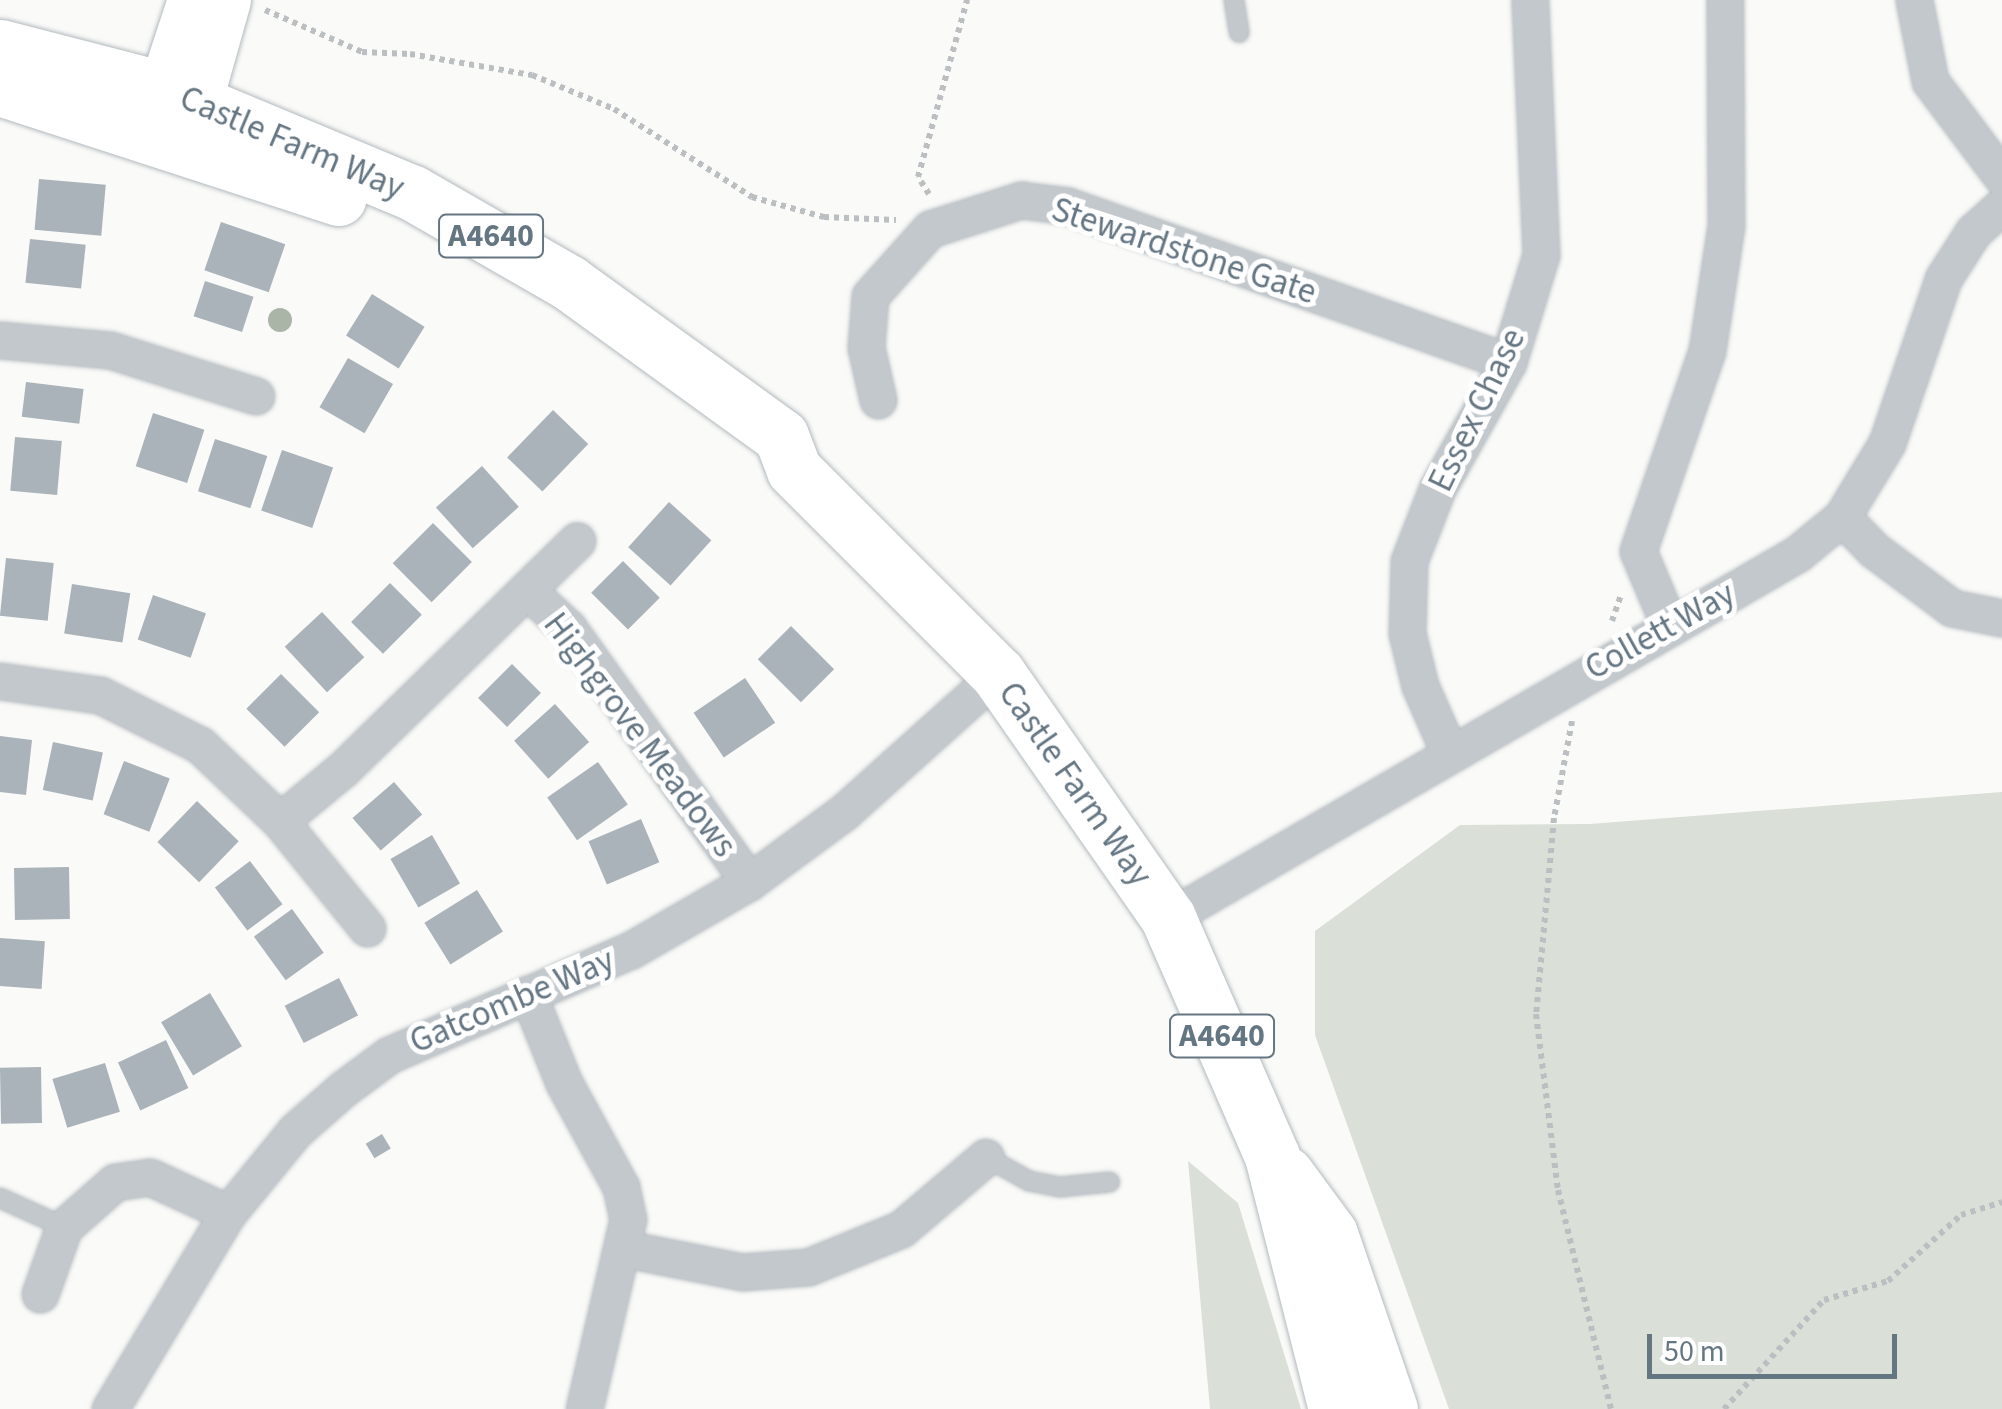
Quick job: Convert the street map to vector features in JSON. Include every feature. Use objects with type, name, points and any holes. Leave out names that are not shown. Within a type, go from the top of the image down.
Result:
[{"type":"main road","name":"Castle Farm Way","points":[[0,47],[174,117],[438,246],[643,372],[757,461],[794,470],[998,674],[1168,918],[1272,1156]]},
{"type":"main road","name":"Castle Farm Way","points":[[0,88],[174,117]]},
{"type":"main road","name":"A4640","points":[[1272,1156],[1336,1409]]},
{"type":"main road","name":"A4640","points":[[1272,1156],[1330,1234],[1390,1409]]},
{"type":"street","points":[[174,117],[192,0]]},
{"type":"street","name":"Essex Chase","points":[[1449,752],[1420,686],[1407,633],[1409,561],[1437,488],[1508,362],[1542,255],[1530,0]]},
{"type":"street","points":[[1670,627],[1638,551],[1707,351],[1726,225],[1725,0]]},
{"type":"street","points":[[1914,0],[1930,80],[2002,177]]},
{"type":"street","points":[[174,117],[241,2]]},
{"type":"street","name":"Stewardstone Gate","points":[[938,224],[1021,200],[1068,206],[1508,362]]},
{"type":"street","name":"Collett Way","points":[[1168,918],[1575,678],[1798,554],[1842,517],[1887,443],[1943,279],[1973,232],[2002,206]]},
{"type":"street","points":[[878,400],[866,347],[870,296],[938,224]]},
{"type":"street","points":[[0,340],[128,354],[256,396]]},
{"type":"street","points":[[1842,517],[1874,550],[1952,608],[2002,618]]},
{"type":"street","name":"Highgrove Meadows","points":[[280,821],[343,769],[578,541]]},
{"type":"street","name":"Highgrove Meadows","points":[[527,590],[568,628],[749,882]]},
{"type":"street","name":"Gatcombe Way","points":[[110,1409],[228,1213],[295,1131],[389,1055],[631,950],[749,882],[844,812],[998,674]]},
{"type":"street","points":[[0,681],[60,687],[138,710],[200,744],[280,821],[367,928]]},
{"type":"street","points":[[528,994],[564,1083],[621,1187],[626,1249],[584,1409]]},
{"type":"street","points":[[626,1249],[742,1272],[808,1267],[901,1230],[986,1157]]},
{"type":"street","points":[[40,1294],[64,1226],[104,1188],[138,1176],[168,1182],[228,1213]]},
{"type":"lane","points":[[1234,0],[1239,34]]},
{"type":"lane","points":[[986,1157],[1029,1182],[1060,1187],[1110,1182]]},
{"type":"lane","points":[[0,1198],[64,1226]]},
{"type":"path","points":[[938,224],[918,178],[967,0]]},
{"type":"path","points":[[241,2],[362,52],[410,54],[532,75],[614,109],[752,196],[824,216],[874,214],[938,224]]},
{"type":"path","points":[[1612,1409],[1558,1190],[1536,1014],[1554,818],[1572,717],[1587,698],[1567,661],[1604,642],[1638,551]]},
{"type":"path","points":[[1724,1409],[1824,1300],[1888,1281],[1961,1215],[2002,1202]]},
{"type":"shaded area","points":[[2002,792],[2002,1409],[1449,1409],[1315,1035],[1315,931],[1460,825],[1590,824]]},
{"type":"shaded area","points":[[1188,1161],[1238,1203],[1301,1409],[1210,1409]]},
{"type":"building","points":[[39,179],[106,185],[101,236],[35,230]]},
{"type":"building","points":[[221,222],[285,244],[269,292],[204,270]]},
{"type":"building","points":[[30,239],[86,245],[81,289],[25,283]]},
{"type":"building","points":[[205,281],[254,297],[242,332],[194,316]]},
{"type":"building","points":[[372,294],[425,327],[399,368],[346,336]]},
{"type":"building","points":[[348,358],[393,384],[365,433],[320,407]]},
{"type":"building","points":[[26,382],[84,389],[79,424],[22,417]]},
{"type":"building","points":[[553,410],[588,444],[542,492],[507,457]]},
{"type":"building","points":[[153,413],[204,430],[187,483],[136,466]]},
{"type":"building","points":[[15,437],[62,441],[57,495],[10,491]]},
{"type":"building","points":[[215,439],[267,456],[250,508],[198,491]]},
{"type":"building","points":[[282,450],[333,468],[312,528],[261,511]]},
{"type":"building","points":[[482,466],[519,507],[473,548],[436,507]]},
{"type":"building","points":[[669,502],[711,540],[671,585],[628,547]]},
{"type":"building","points":[[433,523],[472,562],[432,602],[393,563]]},
{"type":"building","points":[[6,558],[54,563],[48,621],[0,616]]},
{"type":"building","points":[[623,561],[660,598],[628,630],[591,593]]},
{"type":"building","points":[[390,583],[422,615],[383,654],[351,622]]},
{"type":"building","points":[[72,584],[130,593],[122,643],[64,633]]},
{"type":"building","points":[[153,595],[206,613],[191,658],[138,639]]},
{"type":"building","points":[[322,612],[364,657],[327,692],[285,647]]},
{"type":"building","points":[[791,626],[834,669],[801,702],[758,659]]},
{"type":"building","points":[[512,664],[541,693],[507,727],[478,698]]},
{"type":"building","points":[[281,674],[319,712],[285,747],[246,709]]},
{"type":"building","points":[[745,678],[775,723],[724,757],[694,713]]},
{"type":"building","points":[[555,704],[589,742],[548,779],[514,741]]},
{"type":"building","points":[[0,736],[32,740],[26,795],[0,792]]},
{"type":"building","points":[[53,742],[103,753],[93,801],[43,790]]},
{"type":"building","points":[[124,761],[170,779],[149,832],[104,814]]},
{"type":"building","points":[[598,762],[628,805],[577,840],[547,798]]},
{"type":"building","points":[[394,782],[422,814],[381,851],[352,818]]},
{"type":"building","points":[[197,801],[239,841],[199,882],[157,842]]},
{"type":"building","points":[[641,819],[659,862],[607,885],[589,841]]},
{"type":"building","points":[[432,835],[460,883],[418,907],[390,859]]},
{"type":"building","points":[[250,861],[282,904],[247,931],[215,887]]},
{"type":"building","points":[[69,867],[70,919],[15,920],[14,868]]},
{"type":"building","points":[[477,890],[503,932],[450,964],[424,923]]},
{"type":"building","points":[[292,909],[324,953],[286,980],[254,937]]},
{"type":"building","points":[[0,938],[45,941],[42,989],[0,986]]},
{"type":"building","points":[[339,978],[358,1015],[304,1043],[285,1006]]},
{"type":"building","points":[[210,993],[242,1046],[193,1076],[161,1022]]},
{"type":"building","points":[[166,1040],[188,1088],[140,1110],[118,1062]]},
{"type":"building","points":[[105,1063],[120,1112],[67,1128],[52,1079]]},
{"type":"building","points":[[41,1067],[42,1123],[1,1124],[0,1068]]},
{"type":"building","points":[[382,1134],[391,1149],[374,1158],[366,1144]]}]
